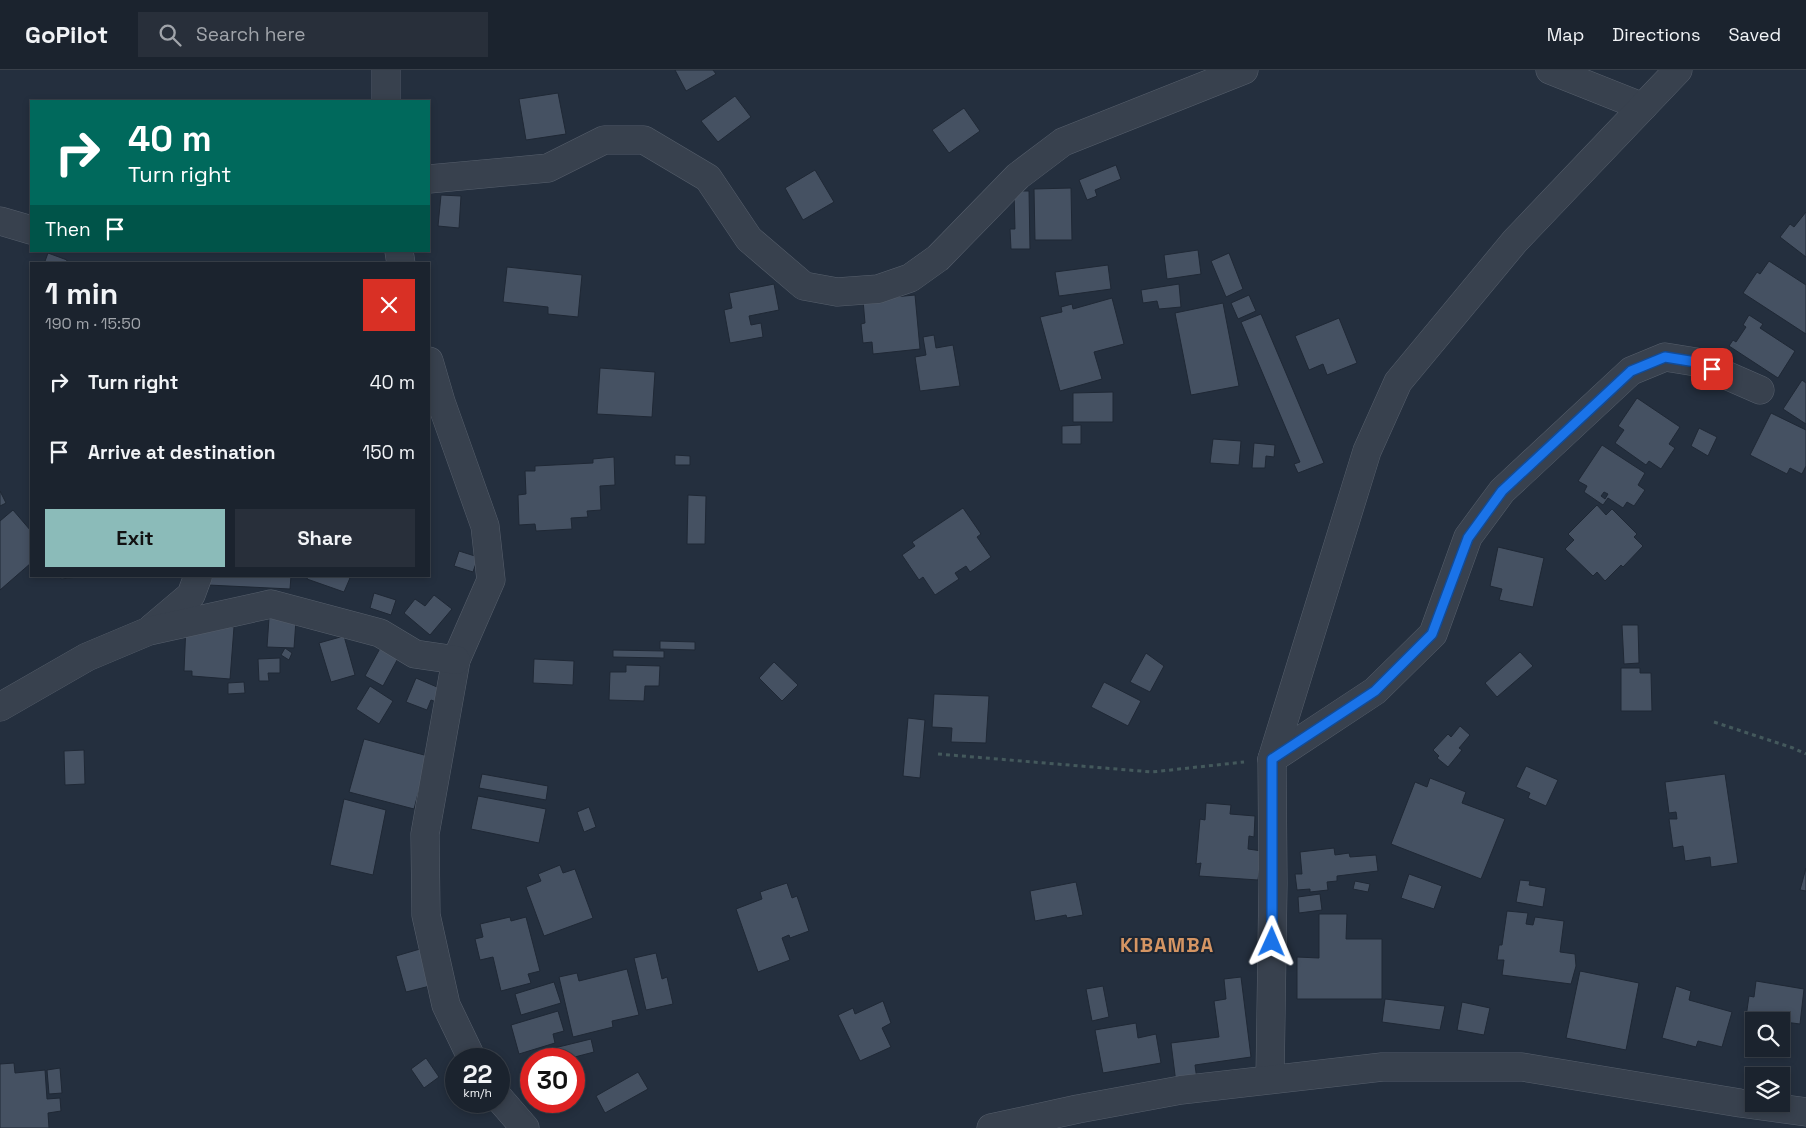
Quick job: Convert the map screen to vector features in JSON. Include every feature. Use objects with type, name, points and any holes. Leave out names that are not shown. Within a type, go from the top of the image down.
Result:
[{"type":"street","points":[[386,70],[386,100]]},
{"type":"street","points":[[430,180],[548,168],[604,140],[644,140],[708,178],[749,239],[804,286],[837,292],[878,289],[910,278],[938,258],[1018,176],[1063,142],[1244,70]]},
{"type":"street","points":[[1550,70],[1643,107]]},
{"type":"street","points":[[1270,1080],[1273,883],[1272,759],[1367,450],[1398,382],[1515,241],[1678,70]]},
{"type":"street","points":[[0,221],[30,230]]},
{"type":"street","points":[[1272,759],[1375,691],[1432,634],[1468,538],[1502,491],[1631,371],[1665,357],[1696,362],[1760,390]]},
{"type":"street","points":[[430,368],[435,406],[485,526],[491,580],[456,660],[425,834],[426,915],[446,1005],[467,1048]]},
{"type":"street","points":[[149,631],[191,595],[198,577]]},
{"type":"street","points":[[0,707],[87,657],[149,631],[270,604],[380,633],[415,654],[456,660]]},
{"type":"street","points":[[991,1128],[1078,1109],[1181,1090],[1382,1067],[1522,1067],[1730,1102],[1806,1112]]},
{"type":"street","points":[[510,1111],[525,1128]]},
{"type":"path","points":[[1714,722],[1806,754]]},
{"type":"path","points":[[938,754],[1152,772],[1272,759]]},
{"type":"building","points":[[675,70],[713,70],[716,74],[686,91]]},
{"type":"building","points":[[558,93],[566,134],[526,140],[519,99]]},
{"type":"building","points":[[735,96],[751,117],[718,142],[701,121]]},
{"type":"building","points":[[964,108],[980,131],[949,153],[932,130]]},
{"type":"building","points":[[1116,165],[1121,179],[1095,190],[1097,196],[1087,200],[1079,180]]},
{"type":"building","points":[[815,170],[834,202],[803,220],[785,188]]},
{"type":"building","points":[[1071,188],[1072,240],[1035,240],[1034,189]]},
{"type":"building","points":[[1014,191],[1029,191],[1030,249],[1011,249],[1010,229],[1015,229]]},
{"type":"building","points":[[441,195],[461,196],[459,228],[438,226]]},
{"type":"building","points":[[1806,212],[1806,257],[1780,237],[1790,224],[1794,227]]},
{"type":"building","points":[[1198,250],[1201,274],[1167,279],[1164,255]]},
{"type":"building","points":[[48,253],[67,260],[66,262],[45,262]]},
{"type":"building","points":[[1229,253],[1243,289],[1226,297],[1211,261]]},
{"type":"building","points":[[1769,261],[1806,285],[1806,334],[1743,293],[1757,272],[1760,274]]},
{"type":"building","points":[[1108,265],[1111,289],[1059,296],[1055,272]]},
{"type":"building","points":[[507,267],[582,275],[578,317],[548,314],[548,307],[503,302]]},
{"type":"building","points":[[774,284],[779,310],[749,316],[751,325],[761,323],[763,337],[730,343],[724,310],[732,308],[729,293]]},
{"type":"building","points":[[1179,284],[1181,307],[1159,309],[1157,301],[1143,303],[1141,290]]},
{"type":"building","points":[[915,295],[920,349],[873,354],[872,342],[863,343],[861,324],[865,323],[863,300]]},
{"type":"building","points":[[1249,295],[1256,311],[1238,319],[1231,303]]},
{"type":"building","points":[[1112,298],[1124,344],[1094,352],[1102,379],[1060,391],[1040,317],[1062,312],[1061,307],[1072,304],[1073,309]]},
{"type":"building","points":[[1223,303],[1239,386],[1191,395],[1175,313]]},
{"type":"building","points":[[1261,314],[1324,463],[1298,473],[1294,464],[1300,462],[1241,322]]},
{"type":"building","points":[[1749,315],[1763,324],[1760,328],[1795,351],[1778,378],[1729,346],[1733,340],[1736,342],[1746,327],[1743,325]]},
{"type":"building","points":[[1339,318],[1357,363],[1327,375],[1323,364],[1309,370],[1295,336]]},
{"type":"building","points":[[934,335],[936,348],[953,345],[960,386],[920,391],[915,357],[926,355],[923,337]]},
{"type":"building","points":[[600,368],[655,372],[652,417],[597,414]]},
{"type":"building","points":[[1802,380],[1806,383],[1806,424],[1783,409]]},
{"type":"building","points":[[1113,392],[1113,422],[1073,422],[1073,393]]},
{"type":"building","points":[[1637,398],[1680,427],[1669,444],[1675,448],[1661,469],[1649,461],[1646,465],[1615,443],[1624,430],[1618,426]]},
{"type":"building","points":[[1771,413],[1806,430],[1806,466],[1802,474],[1790,468],[1787,474],[1750,455]]},
{"type":"building","points":[[1081,425],[1081,444],[1062,444],[1062,426]]},
{"type":"building","points":[[1699,428],[1717,437],[1708,456],[1691,446]]},
{"type":"building","points":[[1213,439],[1241,441],[1239,465],[1210,463]]},
{"type":"building","points":[[1254,443],[1275,445],[1274,457],[1266,456],[1265,468],[1252,468]]},
{"type":"building","points":[[1602,445],[1645,473],[1638,485],[1645,490],[1634,506],[1627,502],[1623,508],[1608,498],[1603,505],[1584,492],[1587,486],[1578,481]],"holes":[[[1604,492],[1608,494],[1605,499],[1601,496]]]},
{"type":"building","points":[[675,455],[690,456],[690,465],[675,465]]},
{"type":"building","points":[[614,457],[615,485],[600,486],[601,510],[587,511],[588,517],[571,518],[572,529],[536,531],[535,524],[519,525],[518,495],[526,494],[525,471],[535,471],[535,466],[593,463],[593,459]]},
{"type":"building","points":[[0,491],[6,503],[0,506]]},
{"type":"building","points":[[688,495],[706,496],[705,544],[687,544]]},
{"type":"building","points":[[1597,505],[1606,515],[1612,509],[1637,534],[1634,537],[1643,546],[1623,567],[1621,565],[1605,581],[1597,572],[1593,576],[1565,549],[1574,540],[1568,534]]},
{"type":"building","points":[[963,508],[981,534],[977,537],[991,557],[970,572],[966,566],[955,573],[959,579],[935,595],[923,577],[919,580],[902,555],[915,546],[912,542]]},
{"type":"building","points":[[13,510],[30,530],[30,564],[0,590],[0,521]]},
{"type":"building","points":[[1498,547],[1544,558],[1533,607],[1499,600],[1502,589],[1490,586]]},
{"type":"building","points":[[459,551],[478,557],[473,572],[454,566]]},
{"type":"building","points":[[61,577],[78,577],[61,579]]},
{"type":"building","points":[[209,577],[291,577],[290,589],[208,585]]},
{"type":"building","points":[[308,577],[350,578],[344,592],[307,579]]},
{"type":"building","points":[[374,593],[396,600],[391,615],[370,608]]},
{"type":"building","points":[[434,595],[452,609],[430,635],[404,613],[415,599],[425,606]]},
{"type":"building","points":[[269,618],[296,620],[294,648],[267,647]]},
{"type":"building","points":[[186,625],[234,627],[230,679],[192,676],[192,671],[184,671]]},
{"type":"building","points":[[1622,625],[1638,625],[1639,663],[1624,664]]},
{"type":"building","points":[[344,636],[355,675],[331,682],[319,643]]},
{"type":"building","points":[[384,641],[402,651],[383,686],[365,676]]},
{"type":"building","points":[[660,641],[695,642],[695,650],[660,649]]},
{"type":"building","points":[[285,648],[292,653],[289,660],[281,655]]},
{"type":"building","points":[[613,650],[664,651],[664,658],[613,657]]},
{"type":"building","points":[[1520,652],[1533,666],[1497,697],[1485,683]]},
{"type":"building","points":[[1146,653],[1164,666],[1150,692],[1130,682]]},
{"type":"building","points":[[280,658],[280,673],[268,673],[269,681],[259,681],[258,659]]},
{"type":"building","points":[[534,659],[574,661],[573,685],[533,683]]},
{"type":"building","points":[[774,662],[798,685],[782,701],[759,678]]},
{"type":"building","points":[[626,665],[660,666],[659,686],[645,686],[644,701],[609,700],[610,672],[626,672]]},
{"type":"building","points":[[1621,668],[1640,668],[1640,673],[1651,673],[1652,711],[1621,711]]},
{"type":"building","points":[[416,678],[444,690],[439,703],[431,700],[427,710],[406,702]]},
{"type":"building","points":[[244,682],[245,693],[228,694],[228,683]]},
{"type":"building","points":[[1104,682],[1141,701],[1128,726],[1091,707]]},
{"type":"building","points":[[370,686],[393,701],[379,724],[356,709]]},
{"type":"building","points":[[934,694],[989,696],[986,743],[951,742],[952,728],[932,727]]},
{"type":"building","points":[[908,718],[925,720],[920,778],[903,776]]},
{"type":"building","points":[[1460,726],[1470,735],[1459,748],[1462,750],[1448,767],[1437,758],[1439,756],[1433,750],[1448,734],[1451,737]]},
{"type":"building","points":[[364,739],[428,756],[414,809],[349,792]]},
{"type":"building","points":[[84,750],[85,784],[65,785],[64,751]]},
{"type":"building","points":[[1526,766],[1558,780],[1546,806],[1528,798],[1530,793],[1516,787]]},
{"type":"building","points":[[482,774],[548,786],[546,800],[479,788]]},
{"type":"building","points":[[1725,774],[1738,863],[1711,867],[1710,857],[1685,861],[1683,846],[1673,848],[1669,819],[1677,819],[1676,812],[1669,813],[1665,782]]},
{"type":"building","points":[[1430,778],[1466,792],[1462,803],[1505,819],[1481,879],[1391,844],[1415,782],[1427,787]]},
{"type":"building","points":[[478,796],[546,809],[539,843],[471,829]]},
{"type":"building","points":[[344,799],[386,810],[373,875],[330,865]]},
{"type":"building","points":[[1206,803],[1231,805],[1230,814],[1255,816],[1254,837],[1249,836],[1248,849],[1262,851],[1258,880],[1199,876],[1201,863],[1196,864],[1200,819],[1205,820]]},
{"type":"building","points":[[589,807],[596,827],[584,832],[577,812]]},
{"type":"building","points":[[1334,848],[1335,855],[1349,853],[1350,857],[1376,855],[1378,871],[1337,876],[1337,881],[1327,882],[1328,890],[1310,892],[1310,889],[1297,890],[1295,874],[1302,874],[1300,852]]},
{"type":"building","points":[[560,865],[563,873],[575,869],[593,918],[544,936],[526,887],[541,881],[538,874]]},
{"type":"building","points":[[1806,868],[1806,891],[1800,890]]},
{"type":"building","points":[[1409,874],[1442,886],[1434,909],[1401,898]]},
{"type":"building","points":[[1520,880],[1530,881],[1529,885],[1546,888],[1543,907],[1516,902]]},
{"type":"building","points":[[1355,881],[1370,884],[1368,892],[1353,889]]},
{"type":"building","points":[[1076,882],[1083,915],[1067,918],[1066,915],[1035,921],[1030,891]]},
{"type":"building","points":[[787,883],[792,898],[797,896],[809,931],[790,938],[789,935],[782,938],[790,960],[758,972],[736,909],[762,899],[760,892]]},
{"type":"building","points":[[1320,894],[1322,910],[1299,913],[1298,897]]},
{"type":"building","points":[[1507,911],[1528,913],[1526,924],[1533,925],[1535,917],[1564,921],[1560,952],[1575,954],[1576,966],[1571,984],[1502,975],[1504,960],[1497,960],[1499,945],[1502,945]]},
{"type":"building","points":[[1319,914],[1347,914],[1346,939],[1382,939],[1382,999],[1297,999],[1297,957],[1319,958]]},
{"type":"building","points":[[510,917],[511,921],[526,917],[540,971],[528,974],[531,983],[501,991],[493,957],[480,960],[475,939],[483,937],[480,924]]},
{"type":"building","points":[[420,949],[430,986],[406,992],[396,956]]},
{"type":"building","points":[[656,953],[662,979],[667,977],[673,1004],[646,1010],[634,958]]},
{"type":"building","points":[[627,969],[639,1015],[612,1021],[613,1027],[573,1037],[559,977],[577,973],[579,981]]},
{"type":"building","points":[[1580,971],[1639,983],[1626,1050],[1566,1038]]},
{"type":"building","points":[[1241,977],[1251,1057],[1195,1065],[1197,1080],[1176,1083],[1171,1043],[1219,1037],[1214,1001],[1226,999],[1224,979]]},
{"type":"building","points":[[1756,981],[1804,989],[1800,1024],[1790,1023],[1790,1012],[1747,1012],[1749,996],[1754,997]]},
{"type":"building","points":[[554,982],[561,1003],[521,1015],[515,994]]},
{"type":"building","points":[[1103,986],[1109,1017],[1092,1021],[1086,989]]},
{"type":"building","points":[[1676,986],[1691,991],[1689,1000],[1732,1012],[1722,1047],[1698,1041],[1696,1047],[1662,1038]]},
{"type":"building","points":[[1385,999],[1445,1006],[1440,1030],[1382,1022]]},
{"type":"building","points":[[883,1001],[891,1023],[882,1028],[891,1047],[860,1061],[838,1015],[853,1008],[855,1014]]},
{"type":"building","points":[[1462,1002],[1490,1008],[1484,1035],[1457,1030]]},
{"type":"building","points":[[558,1011],[564,1031],[553,1034],[555,1043],[539,1048],[520,1048],[519,1054],[511,1025]]},
{"type":"building","points":[[1136,1023],[1138,1038],[1156,1034],[1161,1063],[1103,1073],[1095,1030]]},
{"type":"building","points":[[591,1039],[594,1052],[585,1054],[585,1048],[554,1048]]},
{"type":"building","points":[[426,1058],[439,1077],[424,1088],[411,1069]]},
{"type":"building","points":[[14,1063],[15,1073],[45,1070],[47,1099],[60,1098],[61,1111],[48,1113],[49,1128],[0,1128],[0,1064]]},
{"type":"building","points":[[60,1068],[62,1093],[49,1094],[47,1070]]},
{"type":"building","points":[[638,1072],[648,1089],[605,1113],[596,1096]]},
{"type":"district","name":"KIBAMBA","points":[[1167,945]]},
{"type":"route","points":[[1272,942],[1272,759],[1375,691],[1432,634],[1468,538],[1502,491],[1631,371],[1665,357],[1696,362],[1712,369]]}]
